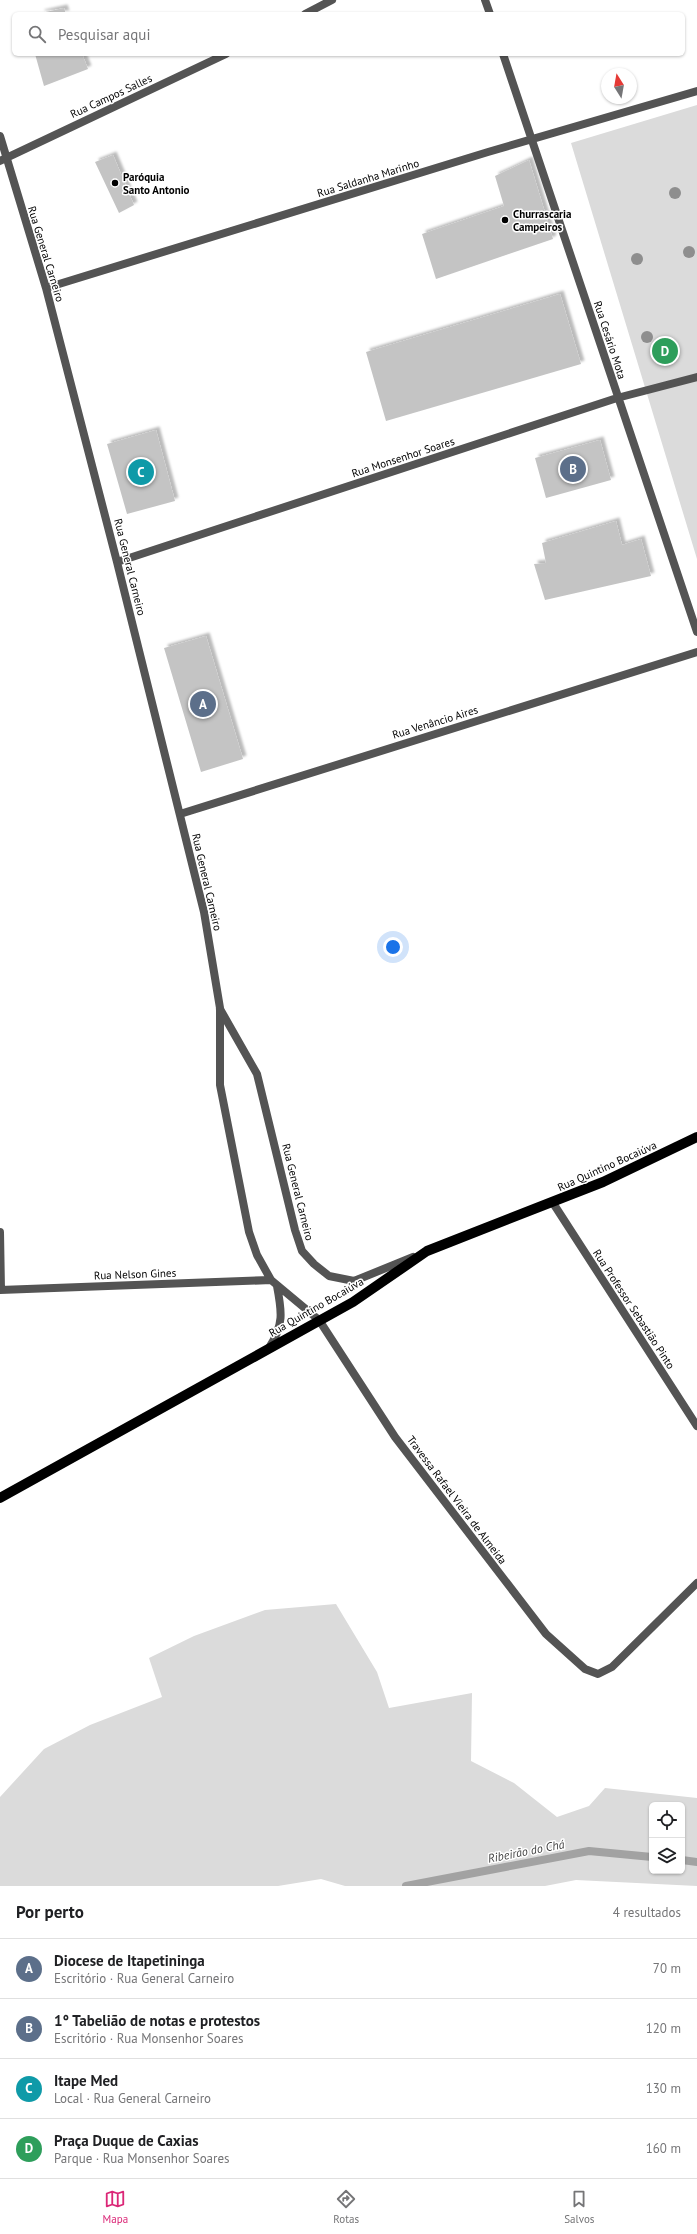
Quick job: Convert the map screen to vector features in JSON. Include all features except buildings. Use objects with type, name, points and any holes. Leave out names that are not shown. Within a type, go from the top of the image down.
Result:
[{"type":"main road","name":"Rua Quintino Bocaiúva","points":[[0,1498],[353,1302],[427,1251],[553,1203],[603,1182],[697,1137]]},
{"type":"street","points":[[309,12],[332,0]]},
{"type":"street","points":[[485,0],[489,12]]},
{"type":"street","name":"Rua Campos Salles","points":[[3,160],[222,56]]},
{"type":"street","name":"Rua Cesário Mota","points":[[504,56],[617,398],[697,632]]},
{"type":"street","name":"Rua Saldanha Marinho","points":[[46,288],[532,139],[697,91]]},
{"type":"street","name":"Rua General Carneiro","points":[[0,136],[3,160],[46,288],[117,562],[204,912],[220,1008],[220,1085],[249,1232],[257,1255],[274,1283],[319,1320]]},
{"type":"street","name":"Rua Monsenhor Soares","points":[[117,562],[617,398],[697,377]]},
{"type":"street","name":"Rua Venâncio Aires","points":[[180,814],[697,652]]},
{"type":"street","name":"Rua General Carneiro","points":[[220,1008],[257,1074],[295,1230],[302,1251],[314,1264],[329,1276],[354,1281],[427,1251]]},
{"type":"street","name":"Rua Professor Sebastião Pinto","points":[[553,1203],[697,1426]]},
{"type":"street","points":[[0,1232],[0,1290]]},
{"type":"street","points":[[269,1348],[279,1332],[281,1307],[274,1283]]},
{"type":"street","name":"Rua Nelson Gines","points":[[0,1290],[274,1283]]},
{"type":"street","name":"Travessa Rafael Vieira de Almeida","points":[[319,1320],[395,1437],[546,1634],[585,1669],[598,1674],[612,1667],[697,1583]]},
{"type":"shaded area","points":[[697,105],[697,559],[571,143]]},
{"type":"shaded area","points":[[336,1604],[377,1672],[389,1708],[472,1693],[471,1761],[514,1783],[557,1817],[589,1806],[605,1788],[697,1798],[697,1886],[576,1880],[545,1886],[345,1886],[321,1879],[278,1886],[0,1886],[0,1797],[44,1749],[90,1725],[162,1697],[149,1658],[194,1636],[265,1610]]},
{"type":"waterway","name":"Ribeirão do Chá","points":[[406,1886],[589,1851],[649,1857]]},
{"type":"waterway","name":"Ribeirão do Chá","points":[[685,1860],[697,1862]]},
{"type":"place","name":"Paróquia Santo Antonio","points":[[115,183]]},
{"type":"place","name":"Churrascaria Campeiros","points":[[505,220]]},
{"type":"place","name":"Praça Duque de Caxias","points":[[665,351]]},
{"type":"place","name":"1° Tabelião de notas e protestos","points":[[573,469]]},
{"type":"place","name":"Itape Med","points":[[141,472]]},
{"type":"place","name":"Diocese de Itapetininga","points":[[203,704]]}]
